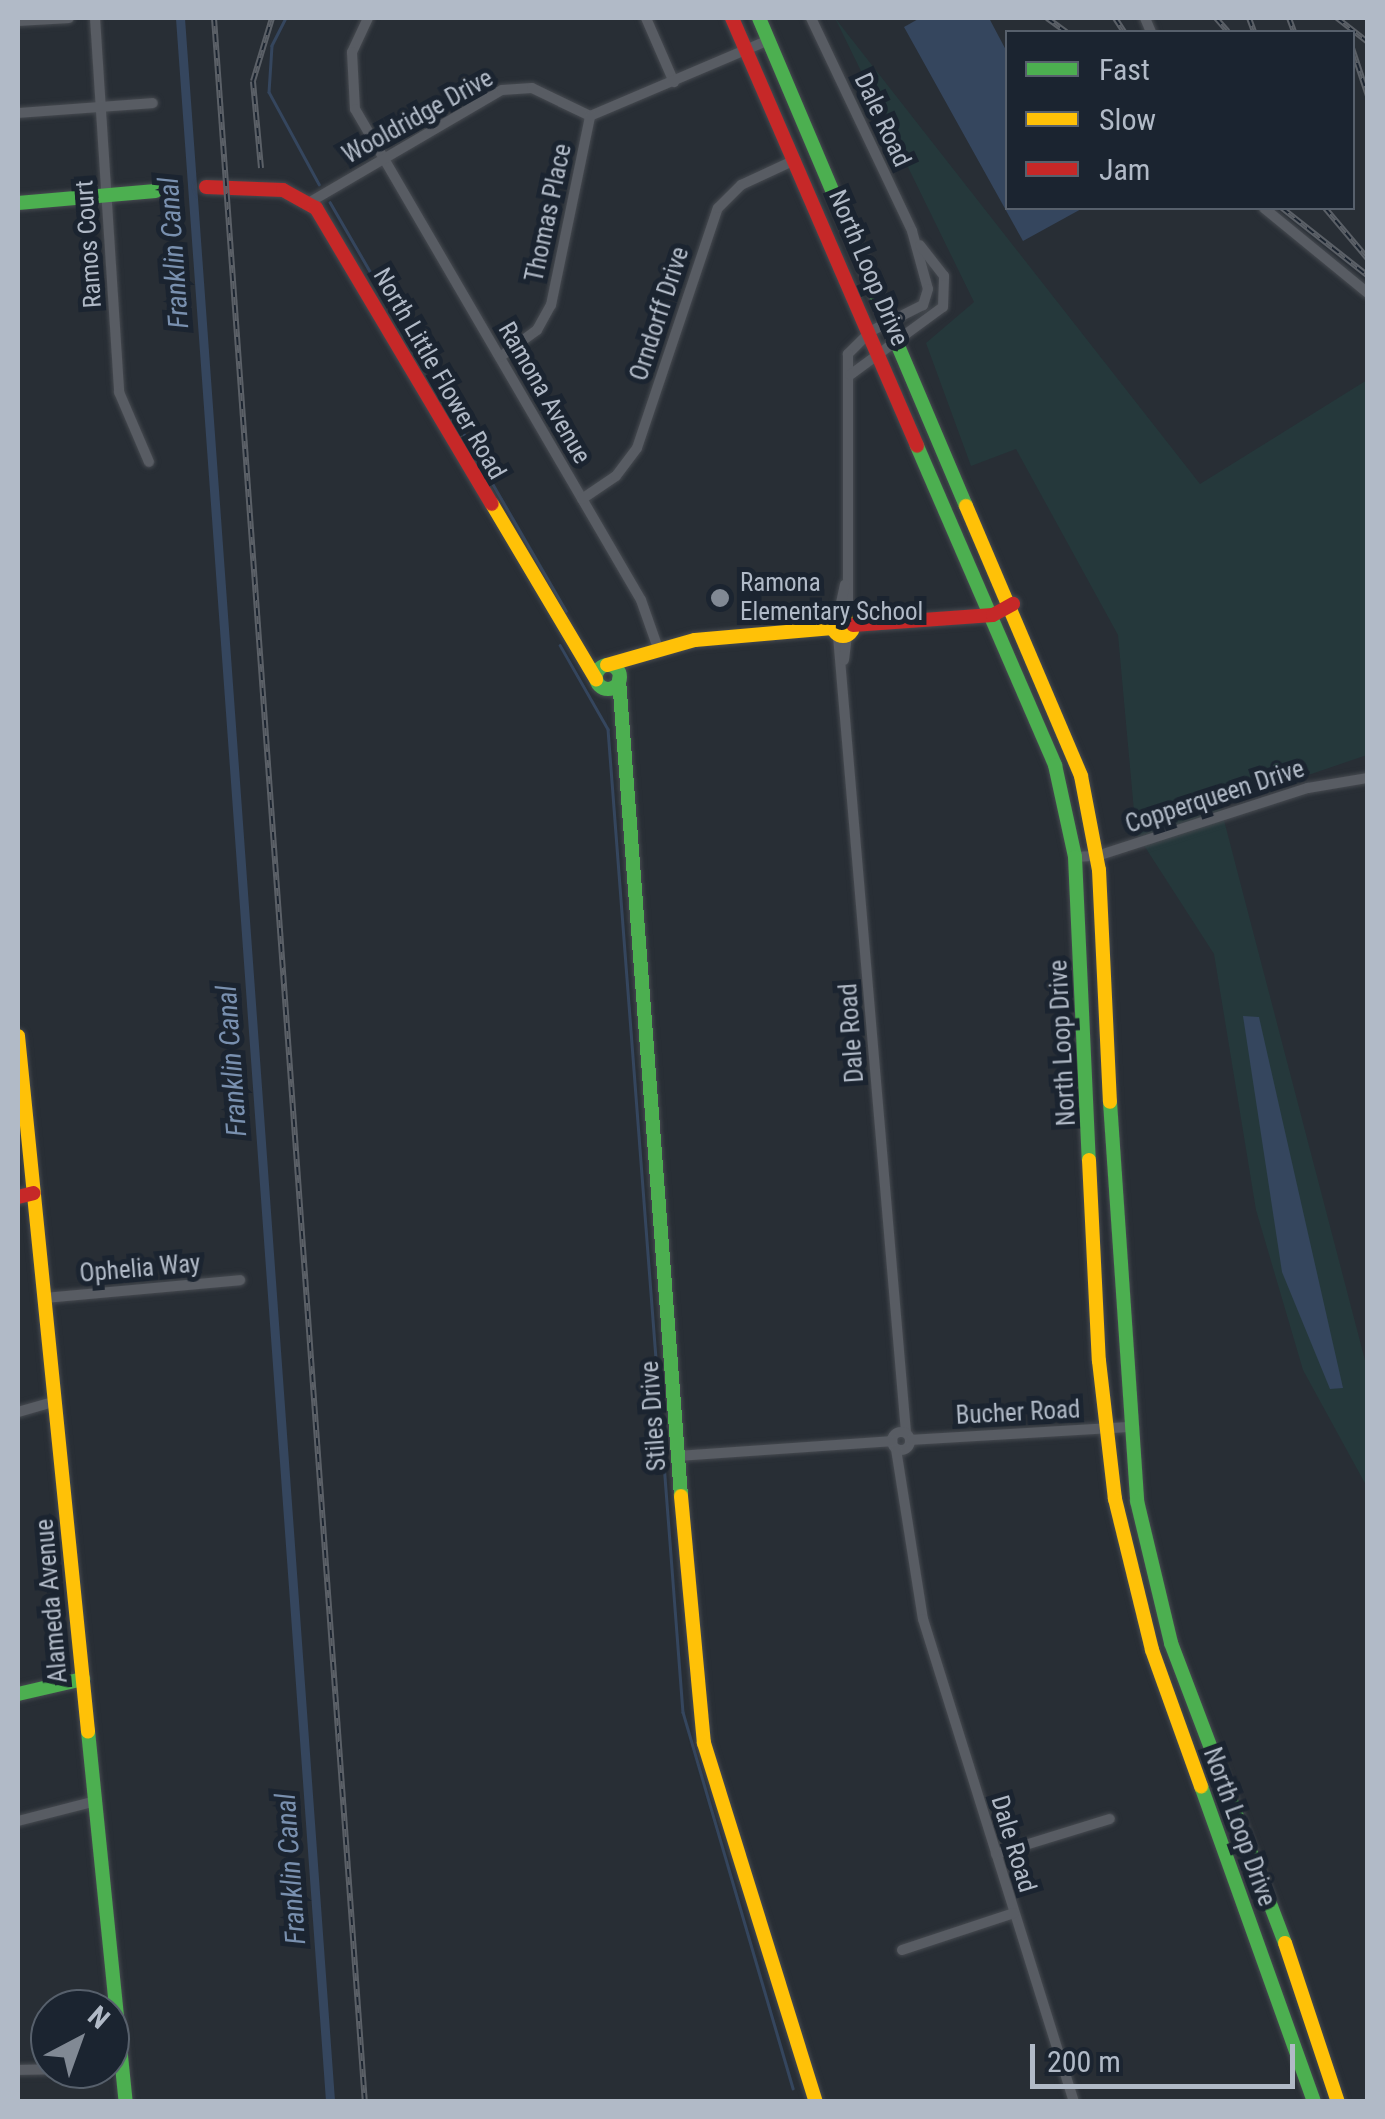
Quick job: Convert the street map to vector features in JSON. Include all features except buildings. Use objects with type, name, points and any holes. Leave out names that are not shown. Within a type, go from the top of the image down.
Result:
[{"type":"main road","name":"North Loop Drive","points":[[732,18],[1042,728],[1075,858],[1105,1428],[1131,1578],[1170,1704],[1309,2083],[1311,2102]]},
{"type":"main road","name":"North Loop Drive","points":[[760,18],[1066,730],[1098,856],[1128,1427],[1149,1559],[1189,1697],[1338,2102]]},
{"type":"main road","points":[[206,187],[264,187],[310,202]]},
{"type":"main road","points":[[18,202],[155,191]]},
{"type":"main road","name":"North Little Flower Road","points":[[310,202],[600,683]]},
{"type":"main road","points":[[600,683],[631,660],[695,640],[993,614],[1013,604]]},
{"type":"main road","points":[[584,660],[613,671]]},
{"type":"main road","points":[[600,683],[613,671]]},
{"type":"main road","name":"Stiles Drive","points":[[613,671],[623,711],[704,1743],[816,2102]]},
{"type":"main road","points":[[600,683],[623,711]]},
{"type":"main road","name":"Alameda Avenue","points":[[18,1036],[96,1800],[110,1989]]},
{"type":"main road","points":[[1090,1142],[1112,1142]]},
{"type":"main road","points":[[18,1197],[34,1193]]},
{"type":"main road","points":[[18,1694],[82,1679]]},
{"type":"main road","points":[[1170,1704],[1189,1697]]},
{"type":"main road","points":[[1329,2074],[1352,2102]]},
{"type":"street","points":[[18,21],[69,18]]},
{"type":"street","name":"Ramos Court","points":[[95,18],[119,392],[149,462]]},
{"type":"street","name":"Ramona Avenue","points":[[368,18],[352,52],[352,99],[641,600],[659,651]]},
{"type":"street","points":[[646,18],[674,82]]},
{"type":"street","name":"Dale Road","points":[[811,18],[916,240],[928,298],[870,331],[848,354],[844,660],[903,1478],[922,1619],[1074,2102]]},
{"type":"street","points":[[590,116],[769,40]]},
{"type":"street","name":"Wooldridge Drive","points":[[310,202],[502,90],[532,88],[590,116]]},
{"type":"street","points":[[18,112],[153,104]]},
{"type":"street","name":"Thomas Place","points":[[500,357],[536,330],[551,304],[590,116]]},
{"type":"street","name":"Orndorff Drive","points":[[582,499],[616,476],[637,448],[718,208],[731,191],[795,160]]},
{"type":"street","points":[[1266,210],[1368,294]]},
{"type":"street","name":"Dale Road","points":[[850,375],[879,351],[935,318],[946,295],[941,268],[916,240]]},
{"type":"street","name":"Copperqueen Drive","points":[[1075,858],[1098,856],[1308,788],[1368,778]]},
{"type":"street","name":"Ophelia Way","points":[[44,1298],[240,1280]]},
{"type":"street","points":[[18,1412],[53,1402]]},
{"type":"street","name":"Bucher Road","points":[[680,1456],[1128,1427]]},
{"type":"street","points":[[18,1822],[96,1800]]},
{"type":"street","points":[[996,1854],[1110,1819]]},
{"type":"street","points":[[902,1950],[1014,1913]]},
{"type":"shaded area","points":[[835,18],[1200,484],[1367,380],[1367,755],[1220,805],[1367,1368],[1367,1487],[1303,1370],[1256,1210],[1214,954],[1136,833],[1118,635],[1016,449],[971,466],[926,343],[974,302]]},
{"type":"water","points":[[920,18],[989,18],[1005,48],[1005,209],[904,27]]},
{"type":"water","points":[[1006,210],[1079,210],[1023,241]]},
{"type":"water","points":[[1243,1016],[1259,1017],[1343,1388],[1330,1389],[1282,1272]]},
{"type":"waterway","name":"Franklin Canal","points":[[180,18],[330,2102]]},
{"type":"waterway","points":[[286,18],[272,46],[269,92],[319,184]]},
{"type":"waterway","points":[[330,202],[566,611]]},
{"type":"waterway","points":[[560,645],[608,729],[683,1712],[793,2088]]},
{"type":"railway","points":[[214,18],[365,2102]]},
{"type":"railway","points":[[261,168],[253,81],[272,18]]},
{"type":"railway","points":[[1047,18],[1063,30]]},
{"type":"railway","points":[[1115,18],[1123,30]]},
{"type":"railway","points":[[1216,18],[1226,30]]},
{"type":"railway","points":[[1249,18],[1253,30]]},
{"type":"railway","points":[[1289,18],[1293,30]]},
{"type":"railway","points":[[1337,18],[1352,30]]},
{"type":"railway","points":[[1355,32],[1368,42]]},
{"type":"railway","points":[[1355,57],[1368,96]]},
{"type":"railway","points":[[1285,210],[1368,276]]},
{"type":"railway","points":[[1327,210],[1368,259]]},
{"type":"traffic: fast","points":[[759,18],[966,506]]},
{"type":"traffic: fast","points":[[18,203],[155,191]]},
{"type":"traffic: fast","points":[[917,446],[1055,765],[1075,857],[1089,1160]]},
{"type":"traffic: fast","points":[[608,665],[620,677],[608,689],[596,677],[608,665]]},
{"type":"traffic: fast","points":[[619,679],[681,1496]]},
{"type":"traffic: fast","points":[[1110,1102],[1137,1501],[1171,1643],[1285,1943]]},
{"type":"traffic: fast","points":[[18,1694],[83,1679]]},
{"type":"traffic: fast","points":[[88,1731],[126,2102]]},
{"type":"traffic: fast","points":[[1201,1786],[1314,2102]]},
{"type":"traffic: slow","points":[[492,504],[596,679]]},
{"type":"traffic: slow","points":[[966,506],[1081,776],[1099,870],[1110,1102]]},
{"type":"traffic: slow","points":[[843,616],[853,626],[843,636],[833,626],[843,616]]},
{"type":"traffic: slow","points":[[607,665],[695,640],[832,628]]},
{"type":"traffic: slow","points":[[18,1036],[88,1731]]},
{"type":"traffic: slow","points":[[1089,1160],[1099,1361],[1115,1499],[1152,1650],[1201,1786]]},
{"type":"traffic: slow","points":[[681,1496],[704,1743],[816,2102]]},
{"type":"traffic: slow","points":[[1285,1943],[1338,2102]]},
{"type":"traffic: jam","points":[[732,18],[917,446]]},
{"type":"traffic: jam","points":[[206,187],[283,190],[316,208],[492,504]]},
{"type":"traffic: jam","points":[[853,625],[993,615],[1013,604]]},
{"type":"traffic: jam","points":[[18,1197],[34,1193]]},
{"type":"place","name":"Ramona Elementary School","points":[[720,598]]}]
